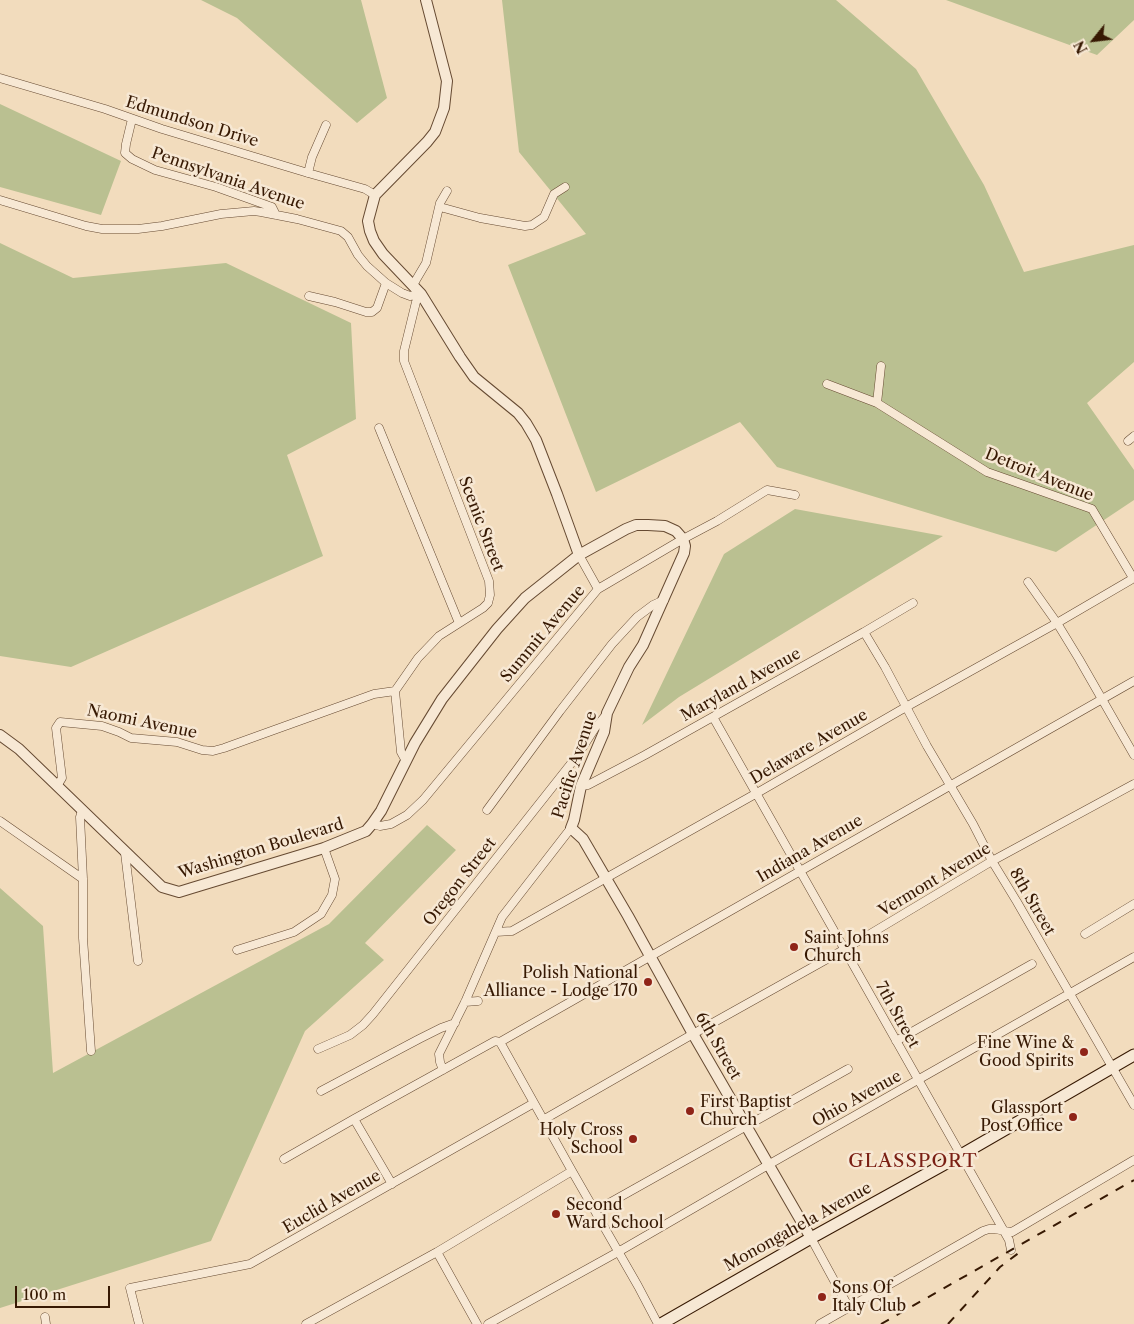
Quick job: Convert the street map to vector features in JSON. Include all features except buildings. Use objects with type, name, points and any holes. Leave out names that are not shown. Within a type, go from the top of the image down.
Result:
[{"type":"main road","name":"Monongahela Avenue","points":[[660,1324],[961,1155],[1134,1055]]},
{"type":"street","points":[[426,0],[446,81],[444,108],[435,132],[375,195],[368,221],[370,231],[383,254],[421,294],[474,377],[518,413],[526,423],[536,440],[558,494],[579,555],[598,589]]},
{"type":"street","name":"Edmundson Drive","points":[[0,78],[53,93],[162,129],[365,189],[375,195]]},
{"type":"street","name":"Pennsylvania Avenue","points":[[132,119],[125,153],[132,159],[155,170],[216,187],[272,206],[276,214],[341,231],[348,237],[366,266],[386,283],[410,296],[421,294]]},
{"type":"street","points":[[308,173],[312,157],[326,124]]},
{"type":"street","points":[[440,207],[480,218],[525,226],[532,225],[544,217],[554,194],[565,187]]},
{"type":"street","points":[[413,284],[426,263],[442,199],[447,191]]},
{"type":"street","points":[[0,200],[86,226],[115,230],[162,226],[221,214],[254,211],[276,214]]},
{"type":"street","points":[[309,296],[372,312],[377,308],[386,283]]},
{"type":"street","name":"Scenic Street","points":[[395,691],[418,658],[434,641],[483,608],[488,603],[490,594],[489,581],[404,361],[404,351],[416,302],[421,294]]},
{"type":"street","points":[[877,403],[881,366]]},
{"type":"street","name":"Detroit Avenue","points":[[827,384],[877,403],[988,472],[1092,509],[1134,578]]},
{"type":"street","points":[[379,428],[459,623]]},
{"type":"street","name":"Summit Avenue","points":[[372,824],[380,826],[391,824],[407,815],[423,800],[598,589],[767,490],[795,495]]},
{"type":"street","points":[[579,555],[602,541],[636,525],[665,526],[676,531],[683,539]]},
{"type":"street","name":"Pacific Avenue","points":[[443,1070],[439,1054],[465,1002],[502,917],[571,828],[581,786],[604,732],[607,713],[664,600],[684,553],[683,539]]},
{"type":"street","name":"Washington Boulevard","points":[[0,735],[19,749],[162,888],[179,892],[324,848],[366,831],[381,811],[415,743],[442,699],[497,629],[525,598],[579,555]]},
{"type":"street","name":"Delaware Avenue","points":[[496,932],[512,931],[1134,578]]},
{"type":"street","points":[[1028,582],[1057,623],[1134,755]]},
{"type":"street","points":[[487,810],[612,644],[637,617],[653,605],[664,600]]},
{"type":"street","name":"Maryland Avenue","points":[[581,786],[588,785],[713,717],[913,603]]},
{"type":"street","name":"8th Street","points":[[864,632],[992,861],[1134,1105]]},
{"type":"street","name":"Indiana Avenue","points":[[284,1159],[650,956],[1134,680]]},
{"type":"street","points":[[395,691],[402,752],[406,761]]},
{"type":"street","name":"Naomi Avenue","points":[[57,786],[62,778],[56,728],[60,722],[102,726],[131,738],[177,742],[202,750],[213,751],[374,694],[395,691]]},
{"type":"street","name":"Oregon Street","points":[[318,1050],[350,1034],[363,1025],[373,1014],[577,756],[594,728],[607,713]]},
{"type":"street","name":"7th Street","points":[[713,717],[1004,1231],[1009,1240],[1011,1250]]},
{"type":"street","name":"Vermont Avenue","points":[[544,1120],[845,949],[992,861],[1134,784]]},
{"type":"street","points":[[82,810],[80,817],[83,938],[91,1051]]},
{"type":"street","points":[[0,821],[83,879]]},
{"type":"street","name":"6th Street","points":[[571,828],[583,839],[606,878],[849,1308]]},
{"type":"street","points":[[237,950],[294,932],[321,914],[332,895],[335,879],[324,848]]},
{"type":"street","points":[[125,853],[138,961]]},
{"type":"street","points":[[1085,934],[1134,904]]},
{"type":"street","name":"Ohio Avenue","points":[[488,1324],[618,1252],[1134,957]]},
{"type":"street","points":[[896,1042],[1032,964]]},
{"type":"street","points":[[465,1002],[478,1001]]},
{"type":"street","points":[[321,1091],[419,1039],[455,1023]]},
{"type":"street","points":[[497,1042],[544,1120],[660,1324]]},
{"type":"street","points":[[595,1211],[848,1069]]},
{"type":"street","name":"Euclid Avenue","points":[[139,1324],[130,1288],[250,1264],[534,1103]]},
{"type":"street","points":[[354,1119],[392,1184]]},
{"type":"street","points":[[820,1324],[983,1231],[996,1228],[1012,1232],[1134,1160]]},
{"type":"street","points":[[306,1324],[437,1252],[572,1171]]},
{"type":"street","points":[[437,1252],[477,1324]]},
{"type":"green space","points":[[201,0],[361,0],[387,98],[357,123],[237,18]]},
{"type":"green space","points":[[502,0],[836,0],[916,69],[984,185],[1024,272],[1134,245],[1134,362],[1087,403],[1134,470],[1134,500],[1056,552],[777,467],[740,422],[596,492],[508,265],[586,234],[519,152]]},
{"type":"green space","points":[[946,0],[1134,0],[1134,20],[1097,55]]},
{"type":"green space","points":[[0,104],[121,161],[101,215],[0,187]]},
{"type":"green space","points":[[0,243],[73,278],[226,263],[351,323],[356,419],[287,455],[323,556],[71,667],[0,656]]},
{"type":"green space","points":[[795,509],[943,536],[679,697],[642,725],[724,554]]},
{"type":"green space","points":[[427,825],[456,850],[365,943],[384,960],[305,1031],[211,1241],[0,1308],[0,888],[43,926],[53,1073],[329,924]]},
{"type":"railway","points":[[881,1324],[1134,1180]]},
{"type":"railway","points":[[948,1324],[1000,1267],[1020,1252]]},
{"type":"place","name":"Saint Johns Church","points":[[794,947]]},
{"type":"place","name":"Polish National Alliance - Lodge 170","points":[[648,982]]},
{"type":"place","name":"Fine Wine & Good Spirits","points":[[1084,1052]]},
{"type":"place","name":"First Baptist Church","points":[[690,1111]]},
{"type":"place","name":"Glassport Post Office","points":[[1073,1117]]},
{"type":"place","name":"Holy Cross School","points":[[633,1139]]},
{"type":"place","name":"Second Ward School","points":[[556,1214]]},
{"type":"place","name":"Sons Of Italy Club","points":[[822,1297]]},
{"type":"district","name":"GLASSPORT","points":[[913,1162]]}]
